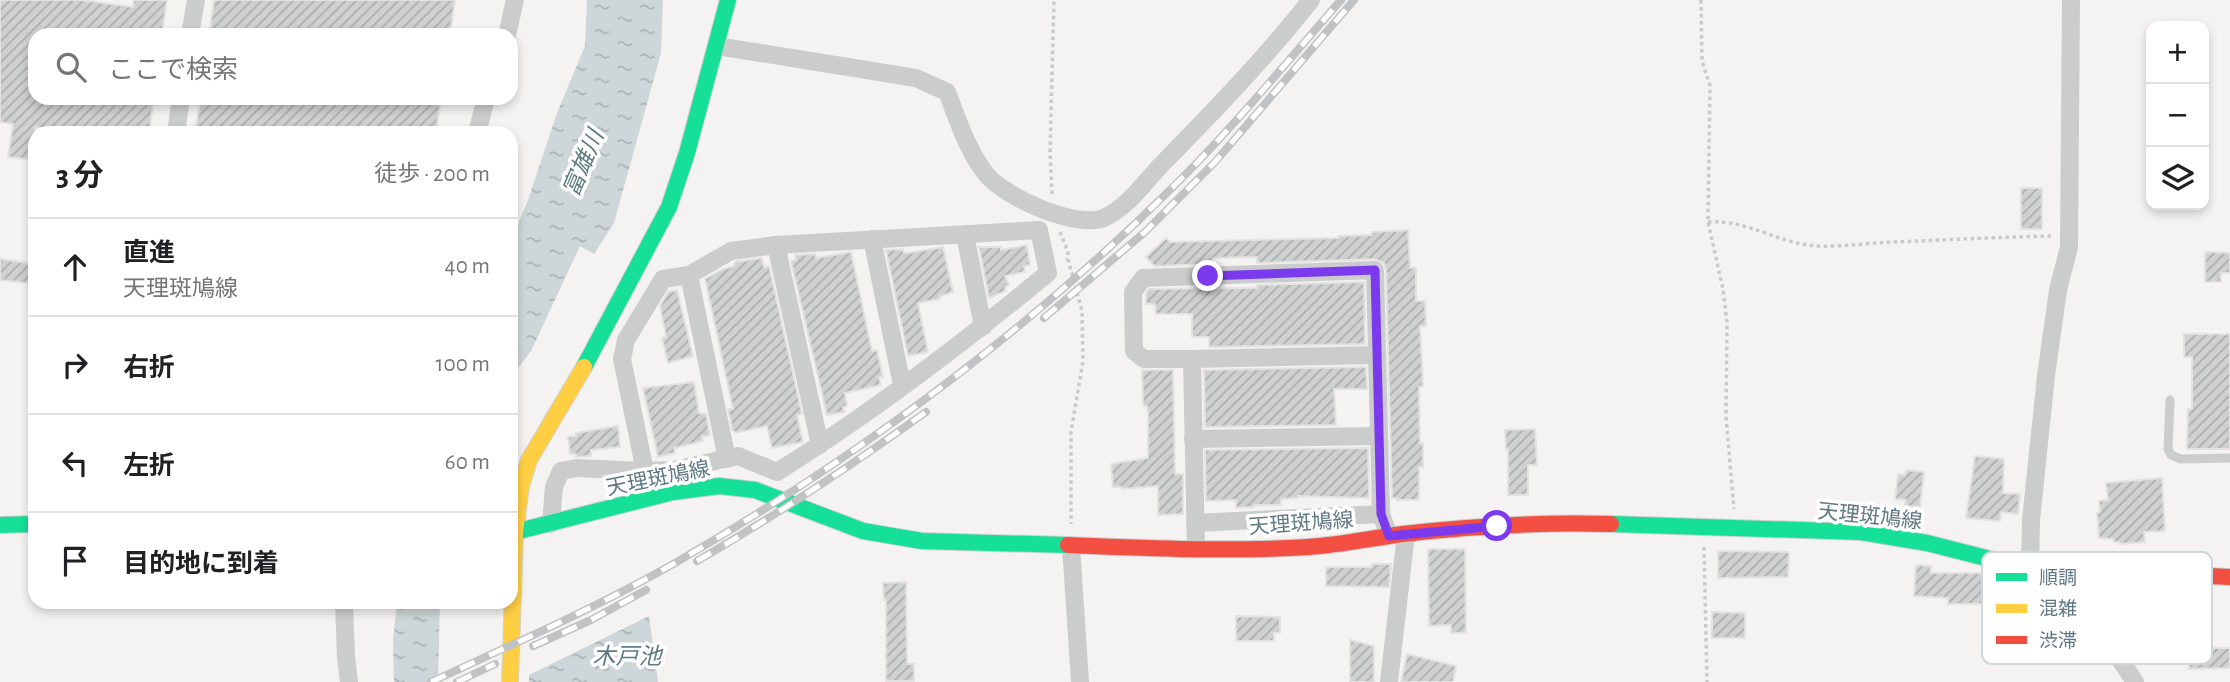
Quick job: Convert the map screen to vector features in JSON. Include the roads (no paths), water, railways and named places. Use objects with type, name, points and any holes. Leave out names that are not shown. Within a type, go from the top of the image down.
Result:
[{"type":"main road","points":[[518,504],[529,460],[585,365],[669,206],[687,153],[728,0]]},
{"type":"main road","name":"天理斑鳩線","points":[[518,532],[673,492],[719,486],[755,489],[863,530],[922,541],[1196,549],[1309,547],[1398,535],[1568,523],[1861,532],[1982,556]]},
{"type":"main road","points":[[0,525],[28,524]]},
{"type":"main road","name":"天理斑鳩線","points":[[2212,576],[2230,577]]},
{"type":"main road","points":[[510,682],[511,609]]},
{"type":"street","points":[[192,28],[196,0]]},
{"type":"street","points":[[509,28],[515,0]]},
{"type":"street","points":[[717,46],[916,78],[947,92],[964,138],[987,175],[1017,198],[1085,221],[1105,218],[1132,199],[1311,0]]},
{"type":"street","points":[[2030,552],[2031,520],[2046,376],[2058,290],[2069,247],[2071,0]]},
{"type":"street","points":[[177,126],[180,105]]},
{"type":"street","points":[[479,126],[484,105]]},
{"type":"street","points":[[551,524],[554,487],[561,471],[576,468],[645,471],[674,470],[738,456],[777,472],[820,445],[983,327],[1048,273],[1039,230],[776,245],[731,251],[689,275],[663,279],[626,340],[622,359],[645,471]]},
{"type":"street","points":[[965,234],[983,327]]},
{"type":"street","points":[[872,239],[902,386]]},
{"type":"street","points":[[776,245],[820,445]]},
{"type":"street","points":[[1377,355],[1144,359],[1134,351],[1133,292],[1143,278],[1375,270],[1381,514],[1398,535],[1389,682]]},
{"type":"street","points":[[689,275],[727,459]]},
{"type":"street","points":[[1192,359],[1196,549]]},
{"type":"street","points":[[1194,439],[1379,436]]},
{"type":"street","points":[[1195,523],[1381,514]]},
{"type":"street","points":[[1071,546],[1080,682]]},
{"type":"street","points":[[344,609],[345,657],[349,682]]},
{"type":"street","points":[[2123,664],[2135,682]]},
{"type":"lane","points":[[2170,400],[2168,449],[2171,455],[2181,459],[2230,458]]},
{"type":"water","name":"富雄川","points":[[587,0],[663,0],[661,53],[614,223],[594,254],[580,246],[531,351],[518,368],[518,224],[557,113],[585,46]]},
{"type":"water","points":[[396,609],[440,609],[438,682],[394,682],[393,640]]},
{"type":"water","name":"木戸池","points":[[649,616],[658,682],[529,682],[529,675]]},
{"type":"railway","points":[[431,682],[585,610],[675,563],[808,481],[935,392],[1056,294],[1115,243],[1171,189],[1236,120],[1341,0]]},
{"type":"railway","points":[[1044,318],[1146,231],[1215,162],[1354,0]]},
{"type":"railway","points":[[697,561],[814,489],[926,412]]},
{"type":"railway","points":[[533,646],[591,620],[646,590]]},
{"type":"railway","points":[[457,682],[495,664]]}]
